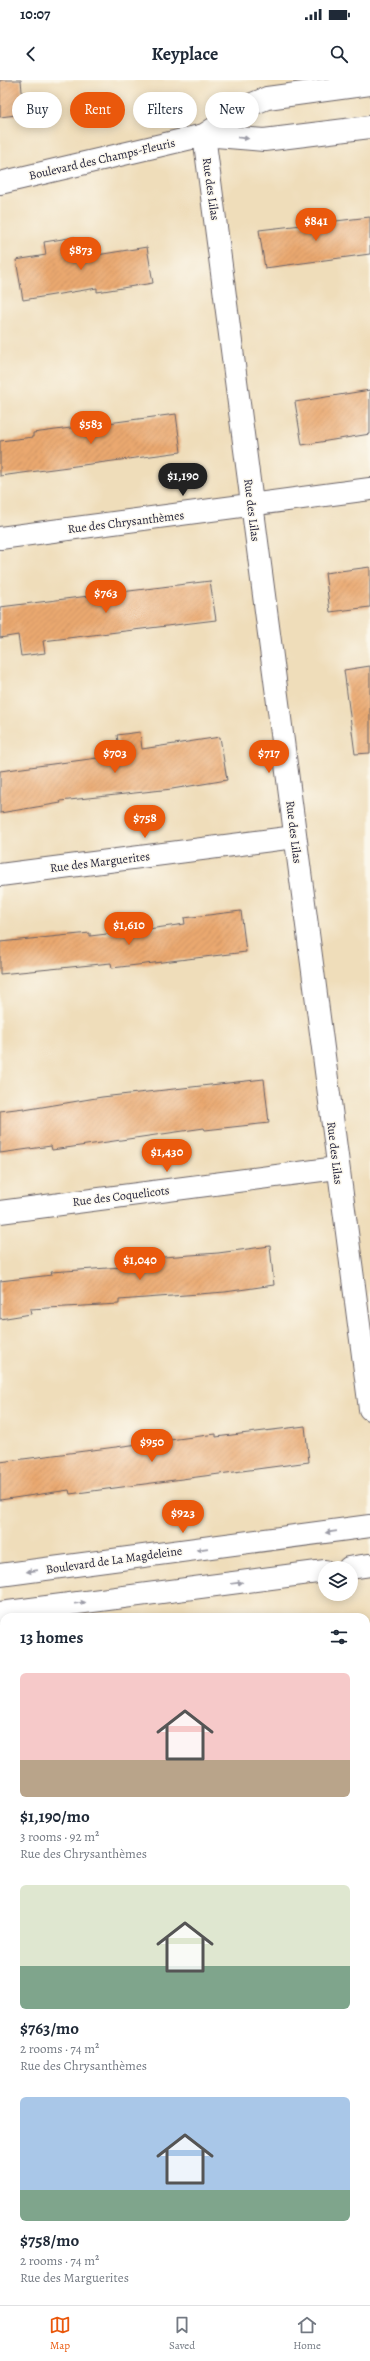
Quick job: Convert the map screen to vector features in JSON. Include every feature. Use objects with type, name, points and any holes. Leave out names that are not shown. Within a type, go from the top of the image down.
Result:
[{"type":"street","name":"Boulevard des Champs-Fleuris","points":[[0,183],[204,135],[267,98],[309,86],[370,84]]},
{"type":"street","name":"Boulevard des Champs-Fleuris","points":[[204,135],[264,140],[370,127]]},
{"type":"street","name":"Rue des Lilas","points":[[204,135],[337,1168],[370,1409]]},
{"type":"street","name":"Rue des Chrysanthèmes","points":[[0,538],[251,506],[370,489]]},
{"type":"street","name":"Rue des Marguerites","points":[[0,875],[295,837]]},
{"type":"street","name":"Rue des Coquelicots","points":[[0,1212],[337,1168]]},
{"type":"street","name":"Boulevard de La Magdeleine","points":[[0,1575],[370,1526]]},
{"type":"street","points":[[358,1567],[370,1565]]},
{"type":"street","points":[[0,1613],[318,1572]]},
{"type":"building","points":[[0,80],[21,80],[22,92],[12,92],[12,116],[0,117]]},
{"type":"building","points":[[370,217],[370,254],[265,268],[259,230]]},
{"type":"building","points":[[75,237],[78,258],[147,247],[153,283],[97,292],[97,288],[23,300],[16,260],[46,255],[44,242]]},
{"type":"building","points":[[370,390],[370,434],[302,445],[295,402]]},
{"type":"building","points":[[176,414],[181,452],[0,476],[0,441],[33,437],[33,433]]},
{"type":"building","points":[[370,567],[370,607],[330,612],[325,573]]},
{"type":"building","points":[[210,581],[216,620],[43,641],[45,653],[21,656],[18,635],[0,638],[0,607]]},
{"type":"building","points":[[370,666],[370,753],[355,754],[344,670]]},
{"type":"building","points":[[140,732],[142,749],[220,737],[227,780],[172,789],[60,801],[61,803],[0,813],[0,771],[120,755],[117,735]]},
{"type":"building","points":[[241,911],[246,952],[112,968],[111,963],[0,974],[0,942],[90,933],[90,936],[141,930],[185,924],[184,918]]},
{"type":"building","points":[[264,1079],[269,1123],[205,1130],[204,1128],[52,1150],[51,1146],[0,1153],[0,1111],[24,1108],[24,1110],[102,1097]]},
{"type":"building","points":[[270,1246],[274,1285],[225,1292],[119,1300],[119,1304],[30,1309],[31,1314],[0,1319],[0,1281],[52,1275],[51,1272],[136,1266],[136,1259],[218,1253]]},
{"type":"building","points":[[305,1426],[309,1462],[70,1494],[69,1490],[0,1500],[0,1462],[216,1434],[216,1437]]}]
